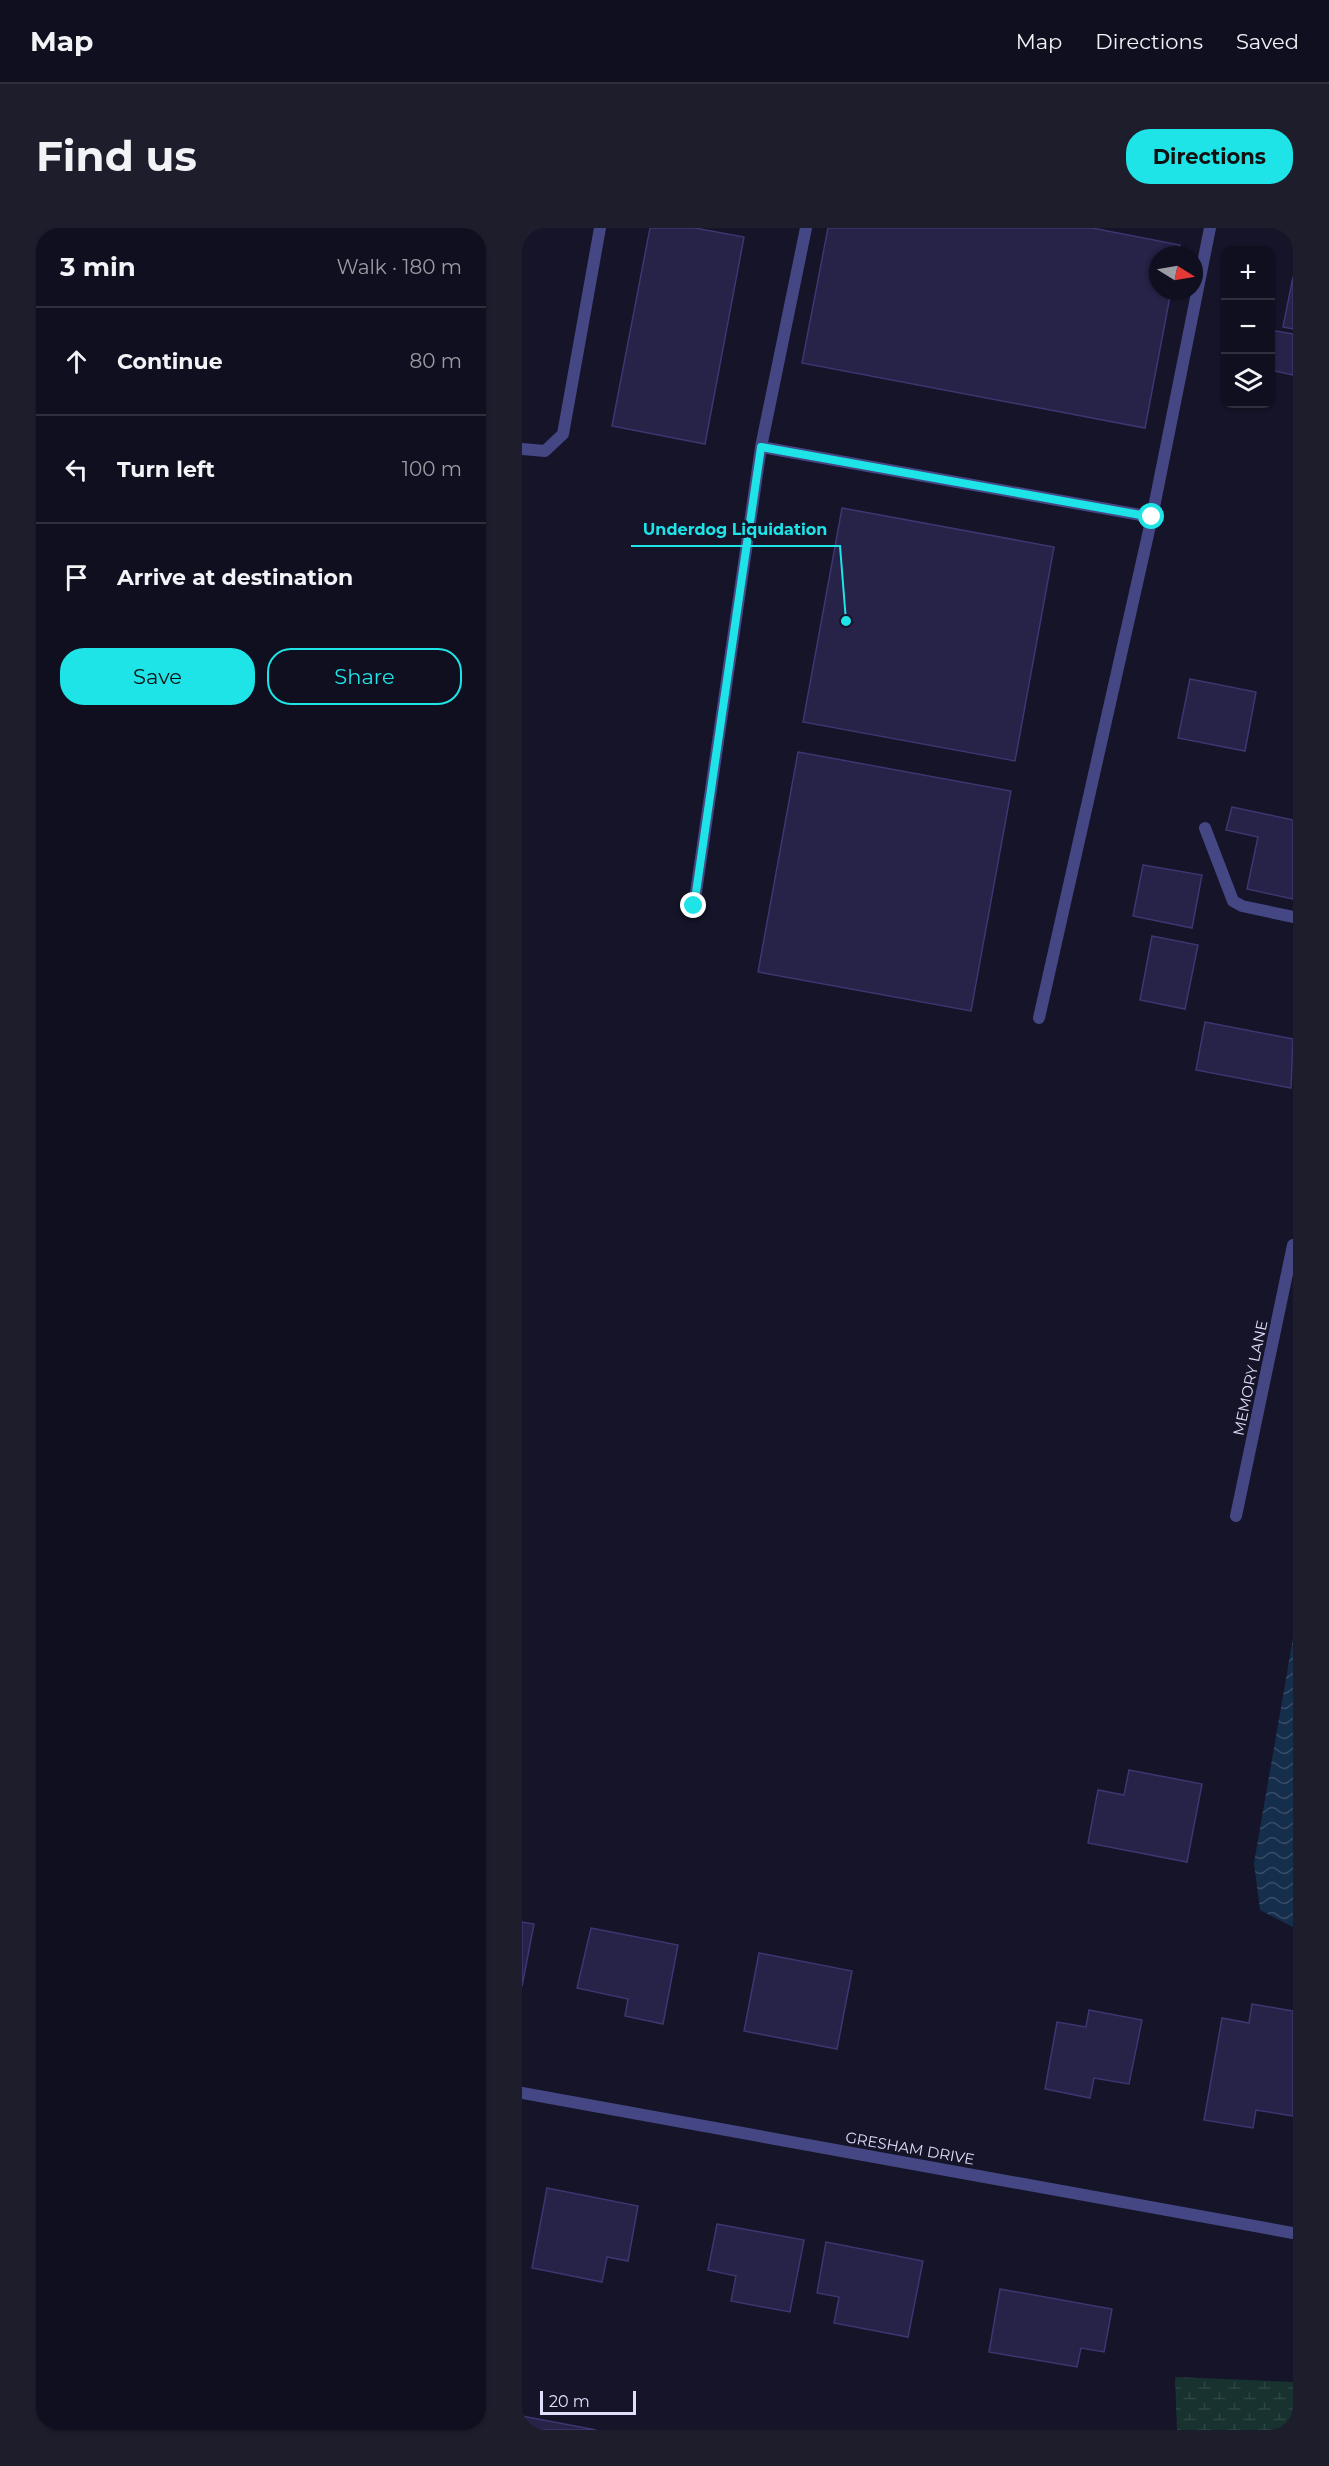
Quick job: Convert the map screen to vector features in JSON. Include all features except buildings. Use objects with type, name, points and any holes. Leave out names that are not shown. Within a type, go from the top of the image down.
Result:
[{"type":"street","points":[[522,449],[545,451],[563,434],[600,228]]},
{"type":"street","points":[[694,906],[761,447],[806,228]]},
{"type":"street","points":[[1039,1018],[1152,517],[1210,228]]},
{"type":"street","points":[[761,447],[1152,517]]},
{"type":"street","points":[[1205,828],[1233,901],[1242,906],[1293,917]]},
{"type":"street","name":"MEMORY LANE","points":[[1236,1516],[1293,1245]]},
{"type":"street","name":"GRESHAM DRIVE","points":[[522,2093],[1293,2233]]},
{"type":"green space","points":[[1175,2377],[1293,2382],[1293,2430],[1177,2430]]},
{"type":"water","points":[[1293,1638],[1293,1927],[1260,1910],[1254,1863]]},
{"type":"place","name":"Underdog Liquidation","points":[[846,621]]},
{"type":"route","points":[[694,906],[761,447],[1152,517]]}]
